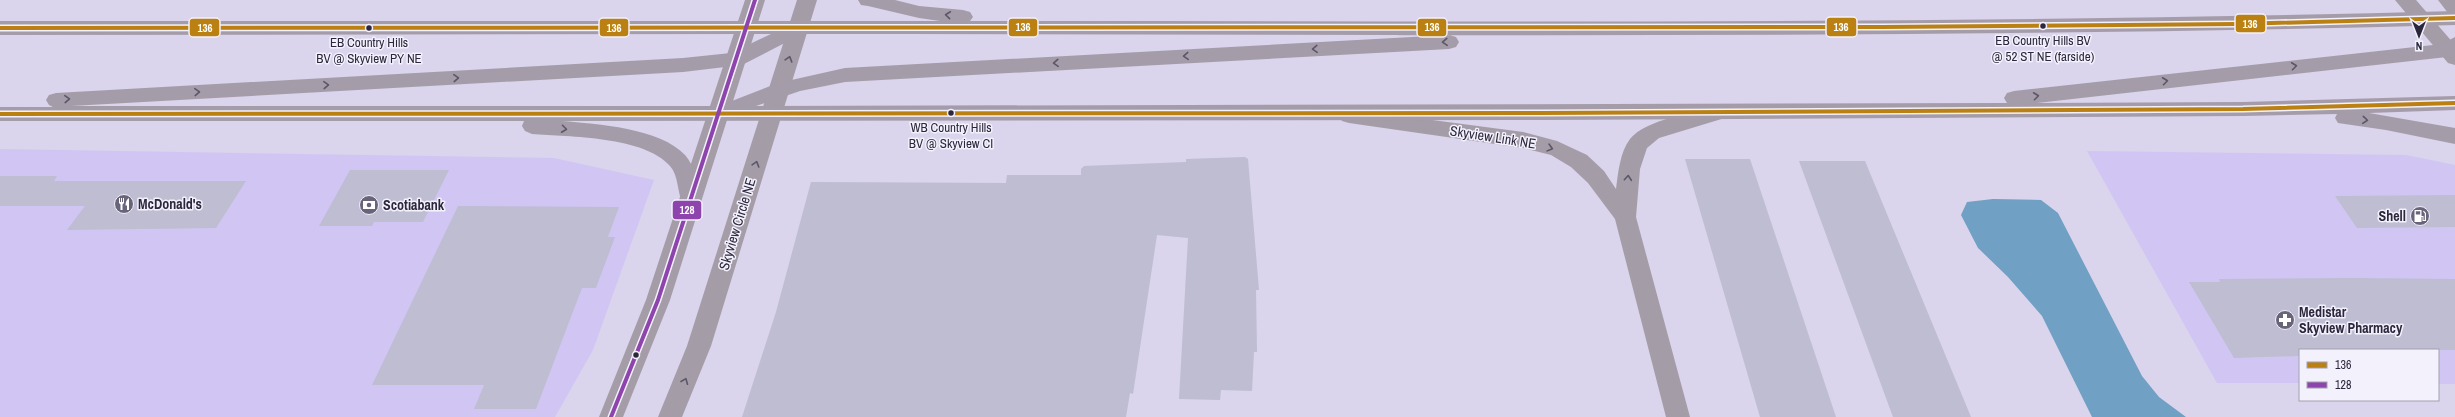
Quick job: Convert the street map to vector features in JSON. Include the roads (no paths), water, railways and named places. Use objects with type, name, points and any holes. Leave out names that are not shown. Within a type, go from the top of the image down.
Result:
[{"type":"main road","points":[[868,0],[919,12],[1070,28]]},
{"type":"main road","points":[[0,28],[1694,28],[2214,24],[2455,18]]},
{"type":"main road","points":[[717,114],[780,88],[807,81],[845,75],[1694,28]]},
{"type":"main road","points":[[0,103],[675,65],[735,60],[799,29]]},
{"type":"main road","points":[[1900,112],[2452,51]]},
{"type":"main road","points":[[0,114],[1332,114],[1900,112],[2243,108],[2455,103]]},
{"type":"main road","points":[[2243,108],[2386,122],[2455,136]]},
{"type":"main road","points":[[428,114],[626,136],[647,142],[663,149],[677,160],[684,171],[691,198]]},
{"type":"street","points":[[611,417],[658,300],[755,0]]},
{"type":"street","name":"Skyview Circle NE","points":[[670,417],[699,346],[807,0]]},
{"type":"street","points":[[2405,0],[2452,51]]},
{"type":"street","points":[[2448,0],[2455,8]]},
{"type":"street","name":"Skyview Link NE","points":[[1678,417],[1625,217],[1629,169],[1638,144],[1652,132],[1721,112]]},
{"type":"street","name":"Skyview Link NE","points":[[1332,114],[1523,140],[1557,149],[1579,161],[1596,177],[1625,217]]},
{"type":"water","points":[[1993,199],[2041,200],[2058,213],[2142,376],[2159,397],[2186,417],[2092,417],[2042,316],[2008,277],[1978,248],[1961,215],[1967,202]]},
{"type":"place","name":"EB Country Hills BV @ 52 ST NE (farside)","points":[[2043,26]]},
{"type":"place","name":"EB Country Hills BV @ Skyview PY NE","points":[[369,28]]},
{"type":"place","name":"WB Country Hills BV @ Skyview CI","points":[[951,113]]},
{"type":"place","name":"McDonald's","points":[[124,204]]},
{"type":"place","name":"Scotiabank","points":[[369,205]]},
{"type":"place","name":"Shell","points":[[2420,216]]},
{"type":"place","name":"Medistar Skyview Pharmacy","points":[[2285,320]]}]
